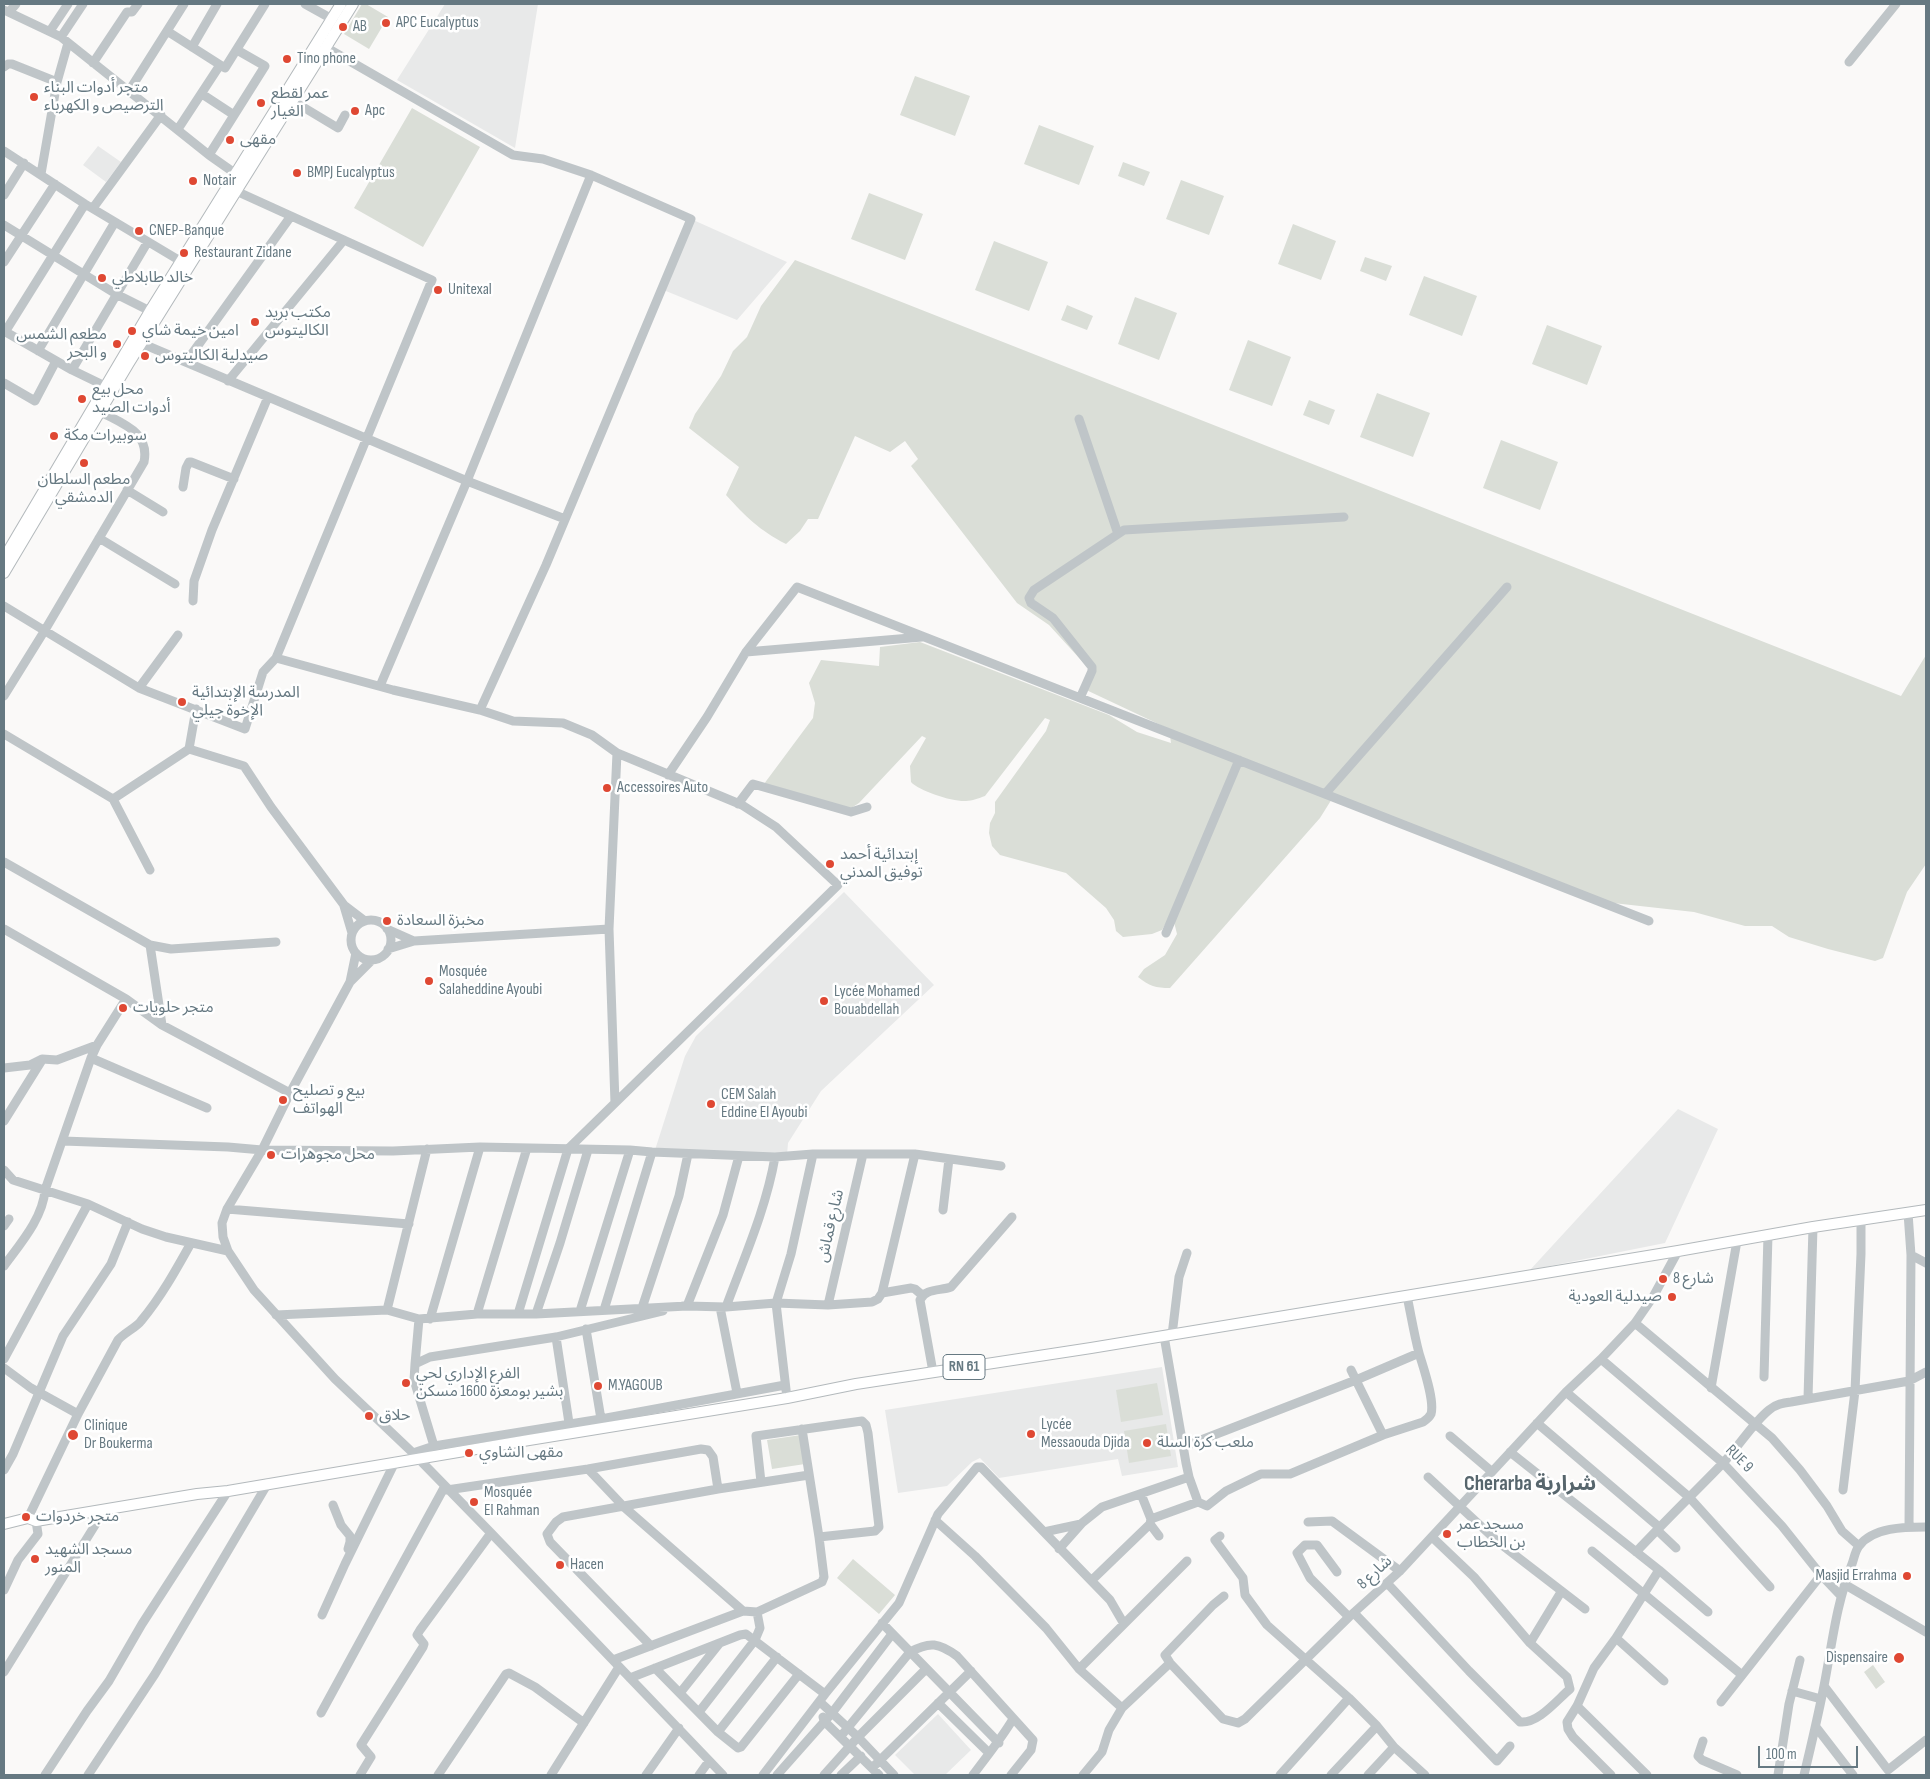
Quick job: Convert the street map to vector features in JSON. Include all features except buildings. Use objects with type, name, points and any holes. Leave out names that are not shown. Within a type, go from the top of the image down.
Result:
[{"type":"main road","points":[[4,558],[105,386],[138,341],[293,101],[323,45],[332,20],[341,4]]},
{"type":"main road","points":[[4,572],[101,412],[138,341],[150,312],[236,174],[352,4]]},
{"type":"main road","name":"RN 61","points":[[4,1524],[98,1511],[197,1494],[228,1491],[396,1462],[416,1456],[529,1440],[787,1398],[856,1384],[1168,1335],[1861,1219],[1926,1210]]},
{"type":"street","points":[[6,11],[16,4]]},
{"type":"street","points":[[50,31],[68,4]]},
{"type":"street","points":[[41,174],[64,40],[83,4]]},
{"type":"street","points":[[93,63],[127,12],[132,12],[138,4]]},
{"type":"street","points":[[129,91],[184,4]]},
{"type":"street","points":[[192,47],[217,4]]},
{"type":"street","points":[[167,31],[225,68],[265,4]]},
{"type":"street","points":[[305,4],[332,20]]},
{"type":"street","points":[[1849,62],[1896,4]]},
{"type":"street","points":[[6,11],[50,31],[64,40],[209,155],[236,174]]},
{"type":"street","points":[[323,45],[513,155],[544,159],[592,175],[691,218],[546,565],[480,710]]},
{"type":"street","points":[[209,155],[265,66],[237,50]]},
{"type":"street","points":[[4,67],[12,64],[57,82]]},
{"type":"street","points":[[178,129],[220,65]]},
{"type":"street","points":[[202,94],[234,115]]},
{"type":"street","points":[[293,101],[338,128],[345,115]]},
{"type":"street","points":[[105,386],[4,332],[52,255],[161,116]]},
{"type":"street","points":[[4,151],[148,243],[182,262]]},
{"type":"street","points":[[4,195],[24,163]]},
{"type":"street","points":[[380,686],[467,481],[592,175]]},
{"type":"street","points":[[4,262],[55,184]]},
{"type":"street","points":[[4,606],[139,688],[196,708],[245,729],[263,672],[276,658],[432,280],[236,191]]},
{"type":"street","points":[[186,362],[291,216]]},
{"type":"street","points":[[38,351],[115,222]]},
{"type":"street","points":[[4,225],[116,294],[150,312]]},
{"type":"street","points":[[228,381],[344,240]]},
{"type":"street","points":[[72,370],[148,243]]},
{"type":"street","points":[[138,341],[228,381],[467,481],[565,519]]},
{"type":"street","points":[[4,383],[35,401],[56,361]]},
{"type":"street","points":[[193,601],[194,581],[212,530],[268,397]]},
{"type":"street","points":[[4,696],[144,462],[146,451],[142,440],[133,430],[101,412]]},
{"type":"street","points":[[1079,419],[1118,534]]},
{"type":"street","points":[[183,487],[186,468],[189,462],[234,479]]},
{"type":"street","points":[[128,490],[163,512]]},
{"type":"street","points":[[1080,698],[1092,667],[1053,618],[1031,604],[1029,598],[1034,590],[1124,530],[1344,517]]},
{"type":"street","points":[[99,538],[175,584]]},
{"type":"street","points":[[668,775],[707,717],[746,652],[797,587],[1649,921]]},
{"type":"street","points":[[1325,794],[1507,587]]},
{"type":"street","points":[[139,688],[178,635]]},
{"type":"street","points":[[746,652],[925,637]]},
{"type":"street","points":[[276,658],[480,710],[514,721],[563,723],[592,736],[617,753],[738,804],[776,827],[838,885],[568,1149],[518,1314]]},
{"type":"street","points":[[113,798],[189,749],[196,708]]},
{"type":"street","points":[[4,734],[113,798],[150,870]]},
{"type":"street","points":[[189,749],[244,766],[271,807],[344,905],[365,921]]},
{"type":"street","points":[[614,1102],[609,929],[617,753]]},
{"type":"street","points":[[1166,933],[1239,760]]},
{"type":"street","points":[[738,804],[753,784],[852,812],[867,807]]},
{"type":"street","points":[[4,862],[150,945],[171,949],[276,942]]},
{"type":"street","points":[[344,905],[352,932],[351,943],[356,953],[360,957],[372,960]]},
{"type":"street","points":[[352,932],[365,921],[375,921],[387,929],[414,941]]},
{"type":"street","points":[[4,928],[126,999],[162,1025],[290,1094]]},
{"type":"street","points":[[350,982],[372,960],[382,956],[388,949],[390,939],[387,929]]},
{"type":"street","points":[[388,949],[414,941],[609,929]]},
{"type":"street","points":[[150,945],[162,1025]]},
{"type":"street","points":[[356,953],[350,982],[262,1150],[227,1209],[222,1223],[223,1237],[228,1251],[254,1290],[335,1379],[416,1456],[491,1532],[723,1775]]},
{"type":"street","points":[[4,1266],[23,1241],[44,1203],[45,1190],[91,1058],[126,999]]},
{"type":"street","points":[[4,1068],[30,1065],[42,1059],[57,1060],[97,1045]]},
{"type":"street","points":[[91,1058],[207,1108]]},
{"type":"street","points":[[4,1121],[42,1059]]},
{"type":"street","points":[[63,1141],[262,1150],[392,1151],[480,1147],[630,1150],[775,1157],[813,1154],[915,1154],[1001,1166]]},
{"type":"street","points":[[430,1319],[480,1147]]},
{"type":"street","points":[[477,1314],[527,1148]]},
{"type":"street","points":[[387,1310],[426,1149]]},
{"type":"street","points":[[536,1314],[588,1150]]},
{"type":"street","points":[[580,1312],[630,1150]]},
{"type":"street","points":[[604,1310],[652,1152]]},
{"type":"street","points":[[642,1308],[679,1196],[688,1154]]},
{"type":"street","points":[[787,1398],[776,1303],[791,1254],[813,1154]]},
{"type":"street","name":"شارع قماش","points":[[828,1305],[864,1154]]},
{"type":"street","points":[[276,1315],[387,1310],[419,1320],[477,1314],[536,1314],[687,1306],[723,1307],[776,1303],[828,1305],[872,1302],[878,1299],[882,1293],[915,1154]]},
{"type":"street","points":[[687,1306],[722,1215],[739,1156]]},
{"type":"street","points":[[737,1393],[723,1307],[758,1220],[772,1176],[775,1157]]},
{"type":"street","points":[[943,1210],[949,1159]]},
{"type":"street","points":[[4,1170],[13,1180],[88,1204],[142,1229],[228,1251]]},
{"type":"street","points":[[4,1359],[88,1204]]},
{"type":"street","points":[[227,1209],[409,1224]]},
{"type":"street","points":[[1908,1213],[1910,1255],[1909,1527]]},
{"type":"street","points":[[933,1372],[920,1300],[922,1295],[928,1291],[944,1290],[951,1286],[1012,1217]]},
{"type":"street","points":[[1843,1490],[1855,1391],[1862,1254],[1861,1219]]},
{"type":"street","points":[[4,1470],[40,1393],[63,1336],[111,1264],[128,1222]]},
{"type":"street","points":[[1808,1398],[1813,1227]]},
{"type":"street","points":[[1764,1377],[1768,1235]]},
{"type":"street","points":[[1711,1388],[1736,1241]]},
{"type":"street","points":[[4,1590],[18,1560],[38,1534],[32,1520],[78,1414],[118,1340],[127,1331],[140,1323],[171,1279],[191,1243]]},
{"type":"street","name":"شارع 8","points":[[1170,1664],[1223,1719],[1238,1723],[1245,1720],[1305,1659],[1400,1571],[1566,1392],[1635,1323],[1678,1251]]},
{"type":"street","points":[[1188,1253],[1179,1277],[1168,1335],[1183,1447],[1189,1477],[1198,1502]]},
{"type":"street","points":[[1910,1255],[1926,1263]]},
{"type":"street","points":[[882,1293],[911,1288],[922,1295]]},
{"type":"street","points":[[1092,1580],[1150,1521],[1198,1502],[1208,1506],[1226,1491],[1261,1474],[1290,1474],[1384,1435],[1423,1422],[1431,1413],[1428,1378],[1419,1353],[1407,1296]]},
{"type":"street","points":[[415,1364],[430,1357],[556,1338],[586,1329],[687,1306]]},
{"type":"street","points":[[419,1320],[414,1380],[434,1446]]},
{"type":"street","points":[[1635,1323],[1772,1438],[1800,1470],[1827,1506],[1842,1531],[1859,1546]]},
{"type":"street","points":[[586,1329],[601,1419]]},
{"type":"street","points":[[556,1338],[569,1424]]},
{"type":"street","points":[[1183,1447],[1356,1380],[1419,1353]]},
{"type":"street","name":"RUE 9","points":[[1601,1359],[1723,1463],[1782,1526],[1821,1576],[1841,1596]]},
{"type":"street","points":[[4,1368],[31,1388],[78,1414]]},
{"type":"street","points":[[1351,1370],[1384,1435]]},
{"type":"street","points":[[1636,1552],[1723,1463],[1755,1423],[1778,1404],[1909,1381],[1926,1372]]},
{"type":"street","points":[[416,1456],[434,1446],[601,1419],[785,1384]]},
{"type":"street","points":[[1566,1392],[1689,1496],[1770,1587]]},
{"type":"street","points":[[761,1482],[756,1436],[862,1420],[866,1425],[868,1433],[879,1527],[875,1531],[819,1537]]},
{"type":"street","points":[[1537,1423],[1658,1529],[1676,1548]]},
{"type":"street","points":[[551,1775],[584,1723],[616,1664],[651,1646],[743,1611],[757,1612],[822,1582],[824,1577],[819,1537],[802,1429]]},
{"type":"street","points":[[1450,1436],[1492,1472]]},
{"type":"street","points":[[446,1488],[588,1469],[708,1450],[713,1457],[718,1489]]},
{"type":"street","points":[[1510,1452],[1708,1612]]},
{"type":"street","points":[[322,1615],[345,1564],[396,1462]]},
{"type":"street","points":[[763,1775],[825,1694],[899,1603],[935,1520],[974,1469],[981,1467],[1059,1549],[1092,1580],[1110,1600],[1124,1624]]},
{"type":"street","points":[[588,1469],[624,1507],[743,1611]]},
{"type":"street","points":[[651,1646],[550,1542],[548,1534],[556,1522],[563,1517],[718,1489],[809,1475]]},
{"type":"street","points":[[1059,1549],[1082,1524],[1102,1507],[1189,1477]]},
{"type":"street","points":[[1428,1477],[1498,1542],[1585,1609]]},
{"type":"street","points":[[88,1775],[155,1674],[268,1483]]},
{"type":"street","points":[[321,1713],[446,1488]]},
{"type":"street","points":[[45,1775],[109,1681],[142,1624],[228,1491]]},
{"type":"street","points":[[1140,1494],[1150,1521],[1159,1536]]},
{"type":"street","points":[[333,1505],[336,1515],[351,1539],[343,1560],[345,1564]]},
{"type":"street","points":[[4,1672],[98,1522],[98,1511]]},
{"type":"street","points":[[935,1520],[975,1556],[1033,1615],[1080,1669],[1122,1708]]},
{"type":"street","points":[[1308,1522],[1332,1521],[1400,1571]]},
{"type":"street","points":[[1044,1532],[1082,1524]]},
{"type":"street","points":[[1804,1775],[1816,1727],[1832,1634],[1841,1596],[1859,1546],[1870,1537],[1881,1532],[1909,1527],[1926,1527]]},
{"type":"street","points":[[360,1775],[371,1757],[361,1745],[423,1647],[424,1644],[417,1635],[491,1532]]},
{"type":"street","points":[[1220,1536],[1215,1540],[1243,1578],[1245,1595],[1267,1625],[1349,1698],[1394,1746],[1425,1775]]},
{"type":"street","points":[[1387,1583],[1513,1717],[1520,1722],[1526,1723],[1540,1716],[1570,1689],[1567,1677],[1530,1643],[1474,1577],[1432,1537]]},
{"type":"street","points":[[1337,1572],[1317,1545],[1305,1545],[1297,1553],[1310,1578],[1351,1615],[1497,1761],[1510,1746]]},
{"type":"street","points":[[1592,1551],[1742,1675]]},
{"type":"street","points":[[1080,1669],[1188,1561]]},
{"type":"street","points":[[1611,1775],[1568,1729],[1567,1722],[1577,1706],[1594,1668],[1616,1638],[1658,1570]]},
{"type":"street","points":[[1721,1702],[1821,1576]]},
{"type":"street","points":[[1844,1584],[1926,1632]]},
{"type":"street","points":[[1530,1643],[1561,1592]]},
{"type":"street","points":[[1083,1775],[1102,1752],[1109,1730],[1122,1708],[1170,1664],[1166,1658],[1166,1652],[1224,1596]]},
{"type":"street","points":[[699,1712],[755,1640],[760,1628],[757,1612]]},
{"type":"street","points":[[882,1623],[998,1743]]},
{"type":"street","points":[[630,1678],[746,1634],[825,1694]]},
{"type":"street","points":[[777,1775],[832,1713],[892,1634]]},
{"type":"street","points":[[1616,1638],[1664,1681]]},
{"type":"street","points":[[680,1693],[720,1643]]},
{"type":"street","points":[[841,1736],[910,1652],[924,1644],[945,1647],[957,1656],[1033,1740],[1031,1750],[1011,1775]]},
{"type":"street","points":[[718,1732],[777,1657]]},
{"type":"street","points":[[1778,1775],[1792,1691],[1800,1660]]},
{"type":"street","points":[[655,1668],[718,1732],[738,1748],[741,1747],[799,1674]]},
{"type":"street","points":[[824,1775],[858,1737],[926,1669]]},
{"type":"street","points":[[872,1768],[971,1672]]},
{"type":"street","points":[[438,1775],[506,1674],[509,1673],[535,1687],[584,1723]]},
{"type":"street","points":[[1824,1686],[1890,1773],[1926,1740]]},
{"type":"street","points":[[1792,1691],[1821,1699]]},
{"type":"street","points":[[1280,1775],[1349,1698]]},
{"type":"street","points":[[820,1702],[858,1737],[891,1774]]},
{"type":"street","points":[[820,1702],[824,1721],[879,1775]]},
{"type":"street","points":[[938,1703],[989,1753]]},
{"type":"street","points":[[1577,1706],[1647,1775]]},
{"type":"street","points":[[973,1775],[1014,1719]]},
{"type":"street","points":[[1331,1775],[1377,1726]]},
{"type":"street","points":[[1816,1727],[1852,1775]]},
{"type":"street","points":[[646,1775],[679,1728]]},
{"type":"street","points":[[1703,1741],[1698,1756],[1702,1760],[1738,1775]]},
{"type":"street","points":[[1368,1775],[1394,1746]]},
{"type":"street","points":[[841,1775],[861,1756]]},
{"type":"street","points":[[699,1775],[710,1761]]},
{"type":"shaded area","points":[[362,4],[366,4],[388,17],[369,49],[344,34]]},
{"type":"shaded area","points":[[445,4],[538,4],[515,148],[397,80]]},
{"type":"shaded area","points":[[915,76],[970,96],[955,136],[900,115]]},
{"type":"shaded area","points":[[412,108],[480,147],[423,247],[354,208]]},
{"type":"shaded area","points":[[1039,125],[1094,146],[1079,185],[1024,164]]},
{"type":"shaded area","points":[[98,146],[121,162],[106,182],[83,165]]},
{"type":"shaded area","points":[[1123,162],[1150,172],[1144,186],[1118,176]]},
{"type":"shaded area","points":[[1181,180],[1224,196],[1209,235],[1166,219]]},
{"type":"shaded area","points":[[869,193],[923,214],[905,260],[851,239]]},
{"type":"shaded area","points":[[691,219],[787,262],[737,320],[661,289]]},
{"type":"shaded area","points":[[1293,224],[1336,241],[1321,280],[1278,264]]},
{"type":"shaded area","points":[[994,241],[1048,262],[1029,311],[975,290]]},
{"type":"shaded area","points":[[1365,257],[1392,266],[1386,281],[1360,271]]},
{"type":"shaded area","points":[[795,260],[1901,696],[1926,655],[1926,864],[1907,892],[1883,958],[1875,961],[1828,949],[1789,937],[1772,926],[1745,926],[1694,912],[1613,903],[1335,794],[1320,818],[1170,988],[1161,988],[1146,983],[1138,977],[1144,969],[1165,955],[1177,934],[1174,922],[1169,918],[1162,930],[1152,934],[1123,937],[1116,931],[1114,920],[1106,908],[1066,873],[1000,855],[992,846],[989,833],[990,823],[995,813],[995,802],[1046,731],[1050,720],[1045,718],[985,796],[973,800],[960,801],[945,798],[921,789],[911,782],[910,766],[926,738],[922,736],[859,803],[845,812],[761,788],[813,718],[815,703],[809,683],[821,660],[879,666],[880,647],[920,642],[1109,715],[1137,732],[1171,743],[1169,729],[1082,688],[1090,670],[1049,625],[1017,603],[911,466],[918,459],[905,441],[890,452],[855,436],[818,519],[808,519],[800,531],[786,544],[768,534],[753,522],[726,495],[739,467],[689,428],[695,414],[721,376],[733,351],[747,337],[761,306]]},
{"type":"shaded area","points":[[1424,276],[1477,296],[1462,336],[1409,315]]},
{"type":"shaded area","points":[[1135,297],[1177,313],[1159,360],[1118,344]]},
{"type":"shaded area","points":[[1067,305],[1093,316],[1087,330],[1061,320]]},
{"type":"shaded area","points":[[1547,325],[1602,346],[1587,385],[1532,364]]},
{"type":"shaded area","points":[[1248,340],[1291,357],[1272,406],[1229,390]]},
{"type":"shaded area","points":[[1377,393],[1430,413],[1413,457],[1360,437]]},
{"type":"shaded area","points":[[1309,400],[1335,410],[1329,425],[1303,415]]},
{"type":"shaded area","points":[[1501,440],[1558,462],[1540,510],[1483,488]]},
{"type":"shaded area","name":"Lycée Mohamed Bouabdellah","points":[[844,892],[934,985],[821,1091],[788,1143],[787,1155],[655,1150],[685,1056],[696,1036]]},
{"type":"shaded area","points":[[1678,1109],[1718,1129],[1665,1243],[1530,1270]]},
{"type":"shaded area","name":"Lycée Messaouda Djida","points":[[1162,1367],[1178,1467],[1122,1476],[1118,1459],[999,1478],[980,1458],[972,1462],[947,1486],[898,1493],[885,1410]]},
{"type":"shaded area","name":"ملعب كرة السلة","points":[[1157,1383],[1163,1415],[1121,1422],[1116,1390]]},
{"type":"shaded area","name":"ملعب كرة السلة","points":[[1166,1424],[1171,1456],[1129,1463],[1124,1431]]},
{"type":"shaded area","points":[[801,1435],[805,1464],[772,1469],[767,1440]]},
{"type":"shaded area","points":[[853,1559],[895,1595],[879,1614],[837,1578]]},
{"type":"shaded area","points":[[1873,1665],[1885,1682],[1876,1689],[1864,1672]]},
{"type":"shaded area","points":[[938,1714],[971,1750],[945,1775],[915,1775],[895,1755]]},
{"type":"place","name":"APC Eucalyptus","points":[[386,23]]},
{"type":"place","name":"AB","points":[[343,27]]},
{"type":"place","name":"Tino phone","points":[[287,59]]},
{"type":"place","name":"متجر أدوات البناء الترصيص و الكهرباء","points":[[34,97]]},
{"type":"place","name":"عمر لقطع الغيار","points":[[261,103]]},
{"type":"place","name":"Apc","points":[[355,111]]},
{"type":"place","name":"مقهى","points":[[230,140]]},
{"type":"place","name":"BMPJ Eucalyptus","points":[[297,173]]},
{"type":"place","name":"Notair","points":[[193,181]]},
{"type":"place","name":"CNEP-Banque","points":[[139,231]]},
{"type":"place","name":"Restaurant Zidane","points":[[184,253]]},
{"type":"place","name":"خالد طابلاطي","points":[[102,278]]},
{"type":"place","name":"Unitexal","points":[[438,290]]},
{"type":"place","name":"مكتب بريد الكاليتوس","points":[[255,322]]},
{"type":"place","name":"امين خيمة شاي","points":[[132,331]]},
{"type":"place","name":"مطعم الشمس و البحر","points":[[117,344]]},
{"type":"place","name":"صيدلية الكاليتوس","points":[[145,356]]},
{"type":"place","name":"محل بيع أدوات الصيد","points":[[82,399]]},
{"type":"place","name":"سوبيرات مكة","points":[[54,436]]},
{"type":"place","name":"مطعم السلطان الدمشقي","points":[[84,463]]},
{"type":"place","name":"المدرسة الإبتدائية الإخوة جيلي","points":[[182,702]]},
{"type":"place","name":"Accessoires Auto","points":[[607,788]]},
{"type":"place","name":"إبتدائية أحمد توفيق المدني","points":[[830,864]]},
{"type":"place","name":"مخبزة السعادة","points":[[387,921]]},
{"type":"place","name":"Mosquée Salaheddine Ayoubi","points":[[429,981]]},
{"type":"place","name":"Lycée Mohamed Bouabdellah","points":[[824,1001]]},
{"type":"place","name":"متجر حلويات","points":[[123,1008]]},
{"type":"place","name":"بيع و تصليح الهواتف","points":[[283,1100]]},
{"type":"place","name":"CEM Salah Eddine El Ayoubi","points":[[711,1104]]},
{"type":"place","name":"محل مجوهرات","points":[[271,1155]]},
{"type":"place","name":"شارع 8","points":[[1663,1279]]},
{"type":"place","name":"صيدلية العودية","points":[[1672,1297]]},
{"type":"place","name":"الفرع الإداري لحي بشير بومعزة 1600 مسكن","points":[[406,1383]]},
{"type":"place","name":"M.YAGOUB","points":[[598,1386]]},
{"type":"place","name":"حلاق","points":[[369,1416]]},
{"type":"place","name":"Lycée Messaouda Djida","points":[[1031,1434]]},
{"type":"place","name":"Clinique Dr Boukerma","points":[[73,1435]]},
{"type":"place","name":"ملعب كرة السلة","points":[[1147,1443]]},
{"type":"place","name":"مقهى الشاوي","points":[[469,1453]]},
{"type":"place","name":"Mosquée El Rahman","points":[[474,1502]]},
{"type":"place","name":"متجر خردوات","points":[[26,1517]]},
{"type":"place","name":"مسجد عمر بن الخطاب","points":[[1447,1534]]},
{"type":"place","name":"مسجد الشهيد المنور","points":[[35,1559]]},
{"type":"place","name":"Hacen","points":[[560,1565]]},
{"type":"place","name":"Masjid Errahma","points":[[1907,1576]]},
{"type":"place","name":"Dispensaire","points":[[1899,1658]]},
{"type":"district","name":"Cherarba شراربة","points":[[1530,1485]]}]
